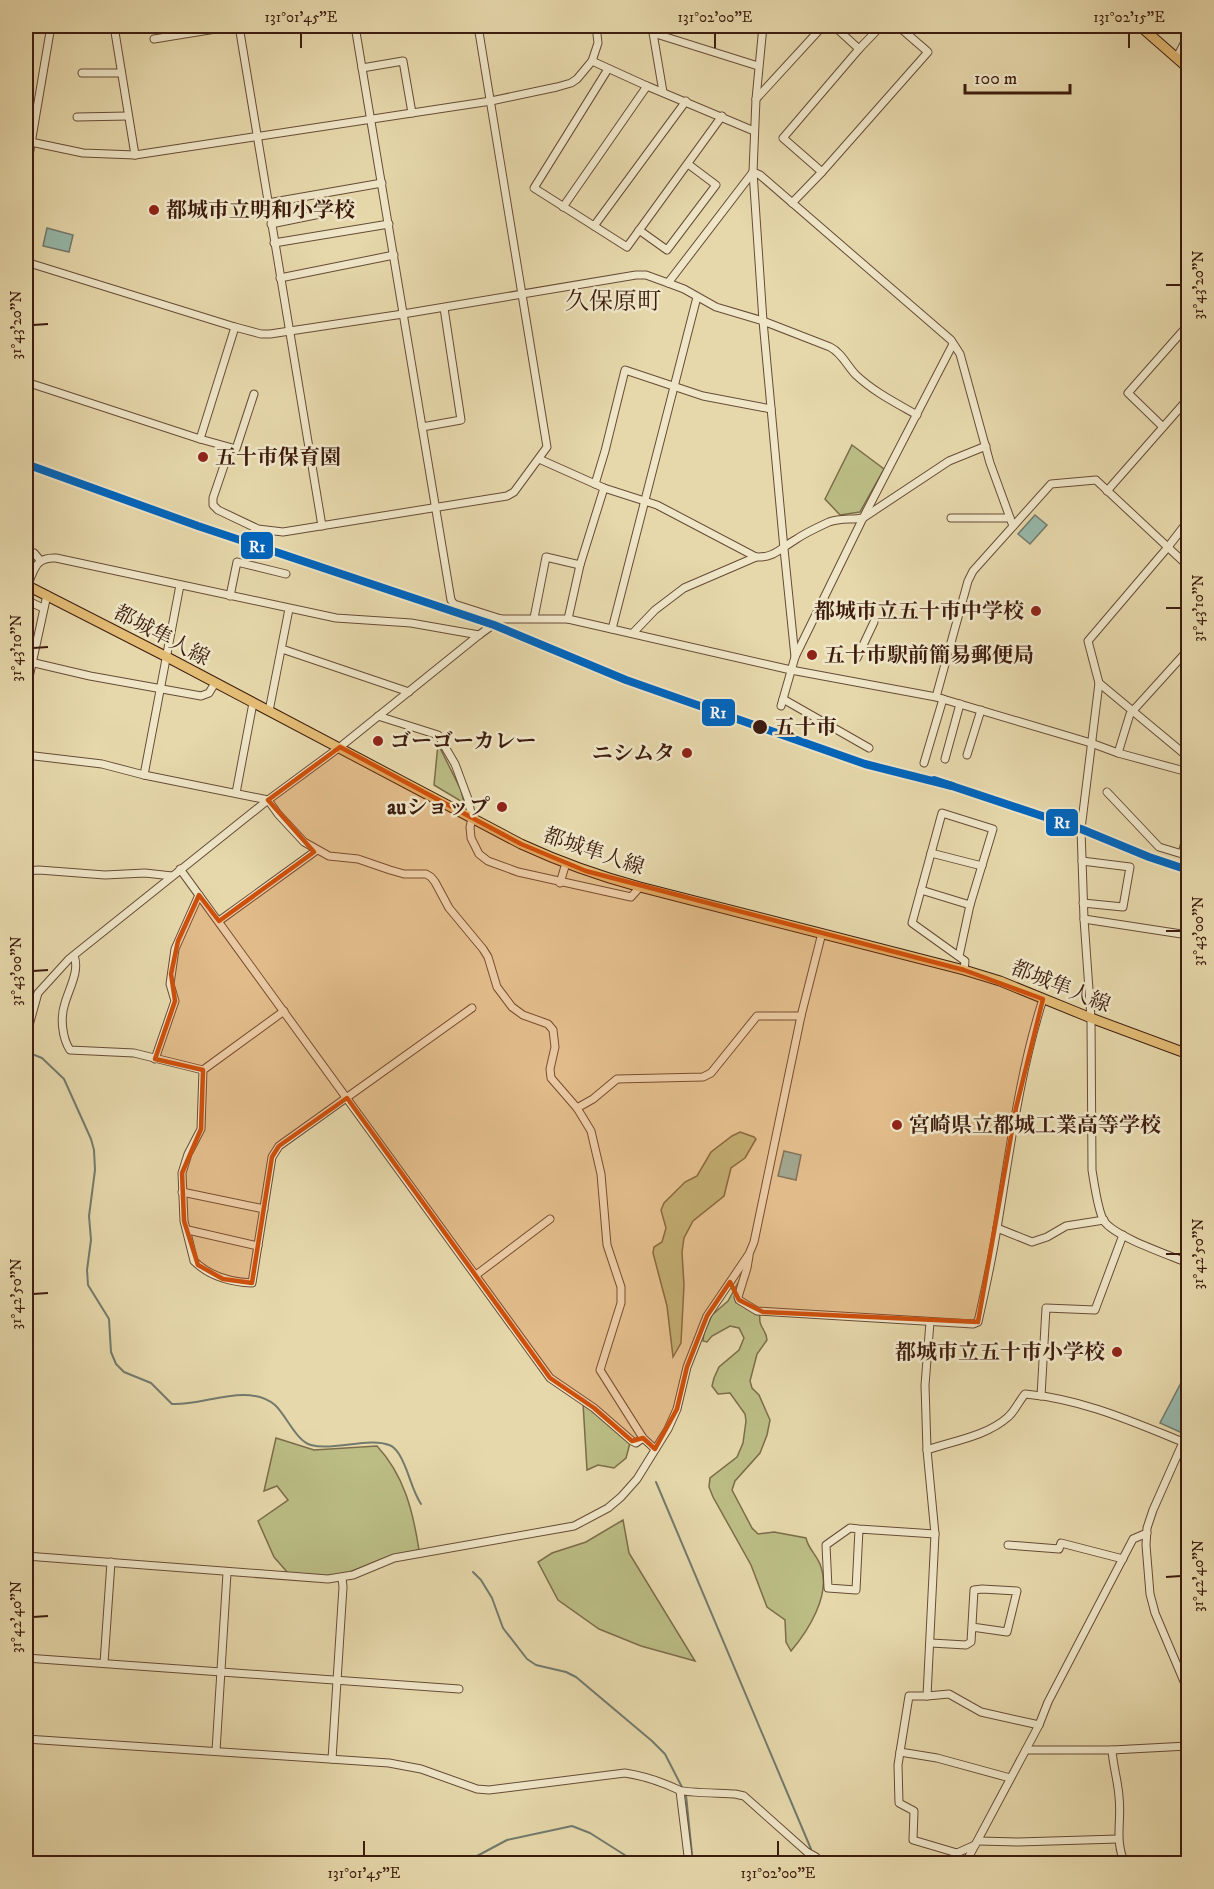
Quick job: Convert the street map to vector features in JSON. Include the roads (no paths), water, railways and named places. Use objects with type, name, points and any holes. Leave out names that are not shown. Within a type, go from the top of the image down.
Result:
[{"type":"main road","points":[[1140,26],[1188,68]]},
{"type":"main road","name":"都城隼人線","points":[[26,585],[340,747],[521,844],[566,863],[640,887],[1000,981],[1188,1054]]},
{"type":"street","points":[[26,172],[28,141],[50,26]]},
{"type":"street","points":[[114,26],[135,155]]},
{"type":"street","points":[[154,39],[234,26]]},
{"type":"street","points":[[239,26],[322,526]]},
{"type":"street","points":[[355,26],[451,600],[454,604],[501,619],[568,619],[791,670],[939,698],[1188,772]]},
{"type":"street","points":[[230,448],[213,498],[213,505],[218,510],[258,529],[274,532],[295,531],[507,495],[514,492],[547,447],[478,26]]},
{"type":"street","points":[[28,141],[83,153],[135,155],[491,101],[571,83],[577,79],[592,61],[598,43],[596,26]]},
{"type":"street","points":[[763,26],[758,66],[753,172],[771,409],[795,657]]},
{"type":"street","points":[[756,99],[823,26]]},
{"type":"street","points":[[834,26],[859,49]]},
{"type":"street","points":[[822,172],[783,138],[881,26]]},
{"type":"street","points":[[792,203],[928,52],[898,26]]},
{"type":"street","points":[[663,92],[653,33],[758,66]]},
{"type":"street","points":[[1177,57],[1188,36]]},
{"type":"street","points":[[362,68],[403,61],[412,113]]},
{"type":"street","points":[[592,61],[754,130]]},
{"type":"street","points":[[608,69],[534,188],[627,247],[722,116]]},
{"type":"street","points":[[82,73],[121,73]]},
{"type":"street","points":[[563,207],[647,86]]},
{"type":"street","points":[[594,226],[686,101]]},
{"type":"street","points":[[77,117],[129,116]]},
{"type":"street","points":[[639,230],[667,250],[716,185],[688,164]]},
{"type":"street","points":[[753,172],[760,175],[938,327],[953,344],[960,354],[986,446],[1011,522]]},
{"type":"street","points":[[668,283],[753,172]]},
{"type":"street","points":[[268,203],[382,183]]},
{"type":"street","points":[[271,224],[320,214]]},
{"type":"street","points":[[274,243],[389,224]]},
{"type":"street","points":[[280,278],[394,255]]},
{"type":"street","points":[[26,262],[261,334],[289,332],[646,275],[684,289],[716,307],[764,321],[837,351],[854,373],[867,385],[917,415]]},
{"type":"street","points":[[612,628],[697,297]]},
{"type":"street","points":[[422,427],[461,420],[444,308]]},
{"type":"street","points":[[200,439],[235,327]]},
{"type":"street","points":[[1163,427],[1128,393],[1188,327]]},
{"type":"street","points":[[869,748],[782,702],[795,657],[862,518],[953,344]]},
{"type":"street","points":[[595,484],[625,370],[703,396],[771,409]]},
{"type":"street","points":[[26,382],[236,449],[254,394]]},
{"type":"street","points":[[1107,491],[1188,401]]},
{"type":"street","points":[[539,459],[604,488],[644,500],[756,556],[765,557],[784,549],[793,540],[830,522],[838,519],[862,518],[949,461],[986,446]]},
{"type":"street","points":[[924,763],[968,581],[973,571],[1011,522],[1051,484],[1096,480],[1188,566]]},
{"type":"street","points":[[568,619],[580,565],[604,488]]},
{"type":"street","points":[[951,518],[1011,522]]},
{"type":"street","points":[[1188,521],[1088,641],[1100,683],[1081,829],[1083,903],[1091,1018],[1092,1170],[1104,1220],[1115,1231],[1188,1263]]},
{"type":"street","points":[[26,550],[34,553],[40,560]]},
{"type":"street","points":[[633,633],[655,610],[684,588],[756,556]]},
{"type":"street","points":[[26,585],[40,560],[46,557],[56,558],[336,618],[411,622],[479,635]]},
{"type":"street","points":[[534,618],[546,557],[580,565]]},
{"type":"street","points":[[230,596],[237,562],[286,574]]},
{"type":"street","points":[[144,775],[180,585]]},
{"type":"street","points":[[26,691],[28,662],[46,596]]},
{"type":"street","points":[[26,600],[43,608]]},
{"type":"street","points":[[269,711],[290,609]]},
{"type":"street","points":[[26,1036],[38,993],[74,956],[180,869],[340,747],[501,619]]},
{"type":"street","points":[[857,658],[874,622]]},
{"type":"street","points":[[282,650],[409,692]]},
{"type":"street","points":[[1118,753],[1130,714],[1188,650]]},
{"type":"street","points":[[28,662],[201,696],[209,693],[215,683]]},
{"type":"street","points":[[1100,683],[1188,757]]},
{"type":"street","points":[[236,793],[253,703]]},
{"type":"street","points":[[945,759],[960,704]]},
{"type":"street","points":[[967,755],[981,710]]},
{"type":"street","points":[[378,716],[438,735],[456,764],[472,818],[471,838],[479,854],[488,861],[560,883],[631,897],[640,887]]},
{"type":"street","points":[[26,755],[102,764],[144,775],[268,800],[304,842],[329,856],[358,859],[390,870],[426,874],[431,877],[448,908],[488,957],[496,987],[512,1007],[523,1015],[548,1024],[553,1030],[555,1047],[550,1069],[551,1078],[577,1108],[591,1131],[603,1186],[607,1245],[621,1287],[621,1303],[600,1370],[643,1438],[656,1449]]},
{"type":"street","points":[[1107,792],[1159,848],[1182,854],[1188,830]]},
{"type":"street","points":[[959,956],[970,905],[993,829],[942,813],[912,923],[965,961],[964,970]]},
{"type":"street","points":[[219,921],[317,850]]},
{"type":"street","points":[[931,853],[982,866]]},
{"type":"street","points":[[1082,861],[1130,867],[1123,907],[1083,903]]},
{"type":"street","points":[[560,883],[566,863]]},
{"type":"street","points":[[180,869],[550,1378],[594,1407],[632,1441],[636,1443],[643,1438]]},
{"type":"street","points":[[26,871],[105,875],[145,873],[172,876]]},
{"type":"street","points":[[921,890],[970,905]]},
{"type":"street","points":[[155,1059],[175,1001],[170,984],[175,949],[200,895]]},
{"type":"street","points":[[1084,920],[1188,935]]},
{"type":"street","points":[[822,933],[801,1016],[757,1232],[738,1297],[739,1300],[757,1311],[930,1322],[973,1324],[978,1322],[997,1228],[1016,1108],[1043,999]]},
{"type":"street","points":[[74,956],[75,972],[63,1008],[63,1033],[70,1050],[134,1053],[203,1070],[284,1011]]},
{"type":"street","points":[[203,1070],[201,1129],[183,1167],[184,1221],[194,1261],[198,1265],[224,1279],[234,1282],[252,1282],[272,1157],[279,1146],[472,1008]]},
{"type":"street","points":[[577,1108],[593,1099],[617,1078],[703,1077],[715,1069],[758,1016],[801,1016]]},
{"type":"street","points":[[182,1192],[264,1209]]},
{"type":"street","points":[[476,1275],[550,1220]]},
{"type":"street","points":[[997,1228],[1032,1242],[1047,1237],[1066,1226],[1104,1220]]},
{"type":"street","points":[[188,1230],[258,1246]]},
{"type":"street","points":[[1041,1396],[1046,1308],[1095,1310],[1123,1235]]},
{"type":"street","points":[[26,1556],[328,1579],[342,1578],[394,1558],[574,1526],[608,1508],[638,1479],[677,1409],[687,1367],[708,1316],[749,1254]]},
{"type":"street","points":[[927,1696],[935,1534],[927,1450],[926,1384],[930,1322]]},
{"type":"street","points":[[927,1450],[995,1426],[1010,1416],[1016,1404],[1025,1394],[1058,1398],[1098,1408],[1183,1442]]},
{"type":"street","points":[[1188,1431],[1153,1510],[1147,1533],[1147,1570],[1150,1594],[1155,1613],[1188,1691]]},
{"type":"street","points":[[860,1528],[856,1590],[828,1588],[826,1545],[850,1528],[860,1528],[935,1534]]},
{"type":"street","points":[[965,1863],[1039,1725],[1048,1702],[1133,1539],[1147,1533]]},
{"type":"street","points":[[1008,1545],[1059,1549],[1061,1543],[1123,1559]]},
{"type":"street","points":[[104,1663],[111,1562]]},
{"type":"street","points":[[216,1751],[227,1572]]},
{"type":"street","points":[[332,1759],[342,1578]]},
{"type":"street","points":[[931,1643],[966,1645],[970,1642],[974,1590],[1017,1591],[1007,1632],[972,1627]]},
{"type":"street","points":[[26,1658],[459,1689]]},
{"type":"street","points":[[957,1853],[913,1840],[914,1811],[899,1803],[898,1765],[909,1696],[949,1694],[981,1712],[1039,1725]]},
{"type":"street","points":[[26,1739],[402,1765],[477,1789],[489,1790],[625,1773],[638,1775],[680,1791],[744,1796],[816,1860]]},
{"type":"street","points":[[1026,1750],[1112,1750],[1188,1746]]},
{"type":"street","points":[[1112,1750],[1120,1799],[1118,1839],[1125,1863]]},
{"type":"street","points":[[900,1752],[937,1758],[1010,1778]]},
{"type":"street","points":[[680,1791],[689,1863]]},
{"type":"street","points":[[951,1863],[957,1853],[977,1843],[1118,1839]]},
{"type":"waterway","points":[[27,1052],[42,1058],[64,1079],[91,1139],[95,1170],[89,1216],[91,1240],[87,1270],[88,1285],[109,1319],[111,1352],[116,1364],[124,1372],[151,1383],[172,1404],[251,1395],[264,1398],[275,1405],[296,1434],[311,1445],[330,1446],[372,1442],[393,1447],[402,1460],[421,1504]]},
{"type":"waterway","points":[[656,1482],[811,1849],[809,1864]]},
{"type":"waterway","points":[[473,1572],[492,1598],[503,1628],[527,1659],[536,1665],[566,1672],[576,1677],[665,1754],[686,1795],[693,1864]]},
{"type":"waterway","points":[[462,1864],[507,1840],[572,1826],[590,1833],[639,1864]]},
{"type":"place","name":"都城市立明和小学校","points":[[154,210]]},
{"type":"place","name":"五十市保育園","points":[[203,457]]},
{"type":"place","name":"都城市立五十市中学校","points":[[1036,611]]},
{"type":"place","name":"五十市駅前簡易郵便局","points":[[812,655]]},
{"type":"place","name":"五十市","points":[[760,727]]},
{"type":"place","name":"ゴーゴーカレー","points":[[378,741]]},
{"type":"place","name":"ニシムタ","points":[[687,753]]},
{"type":"place","name":"auショップ","points":[[502,807]]},
{"type":"place","name":"宮崎県立都城工業高等学校","points":[[897,1125]]},
{"type":"place","name":"都城市立五十市小学校","points":[[1117,1352]]},
{"type":"district","name":"久保原町","points":[[613,301]]}]
